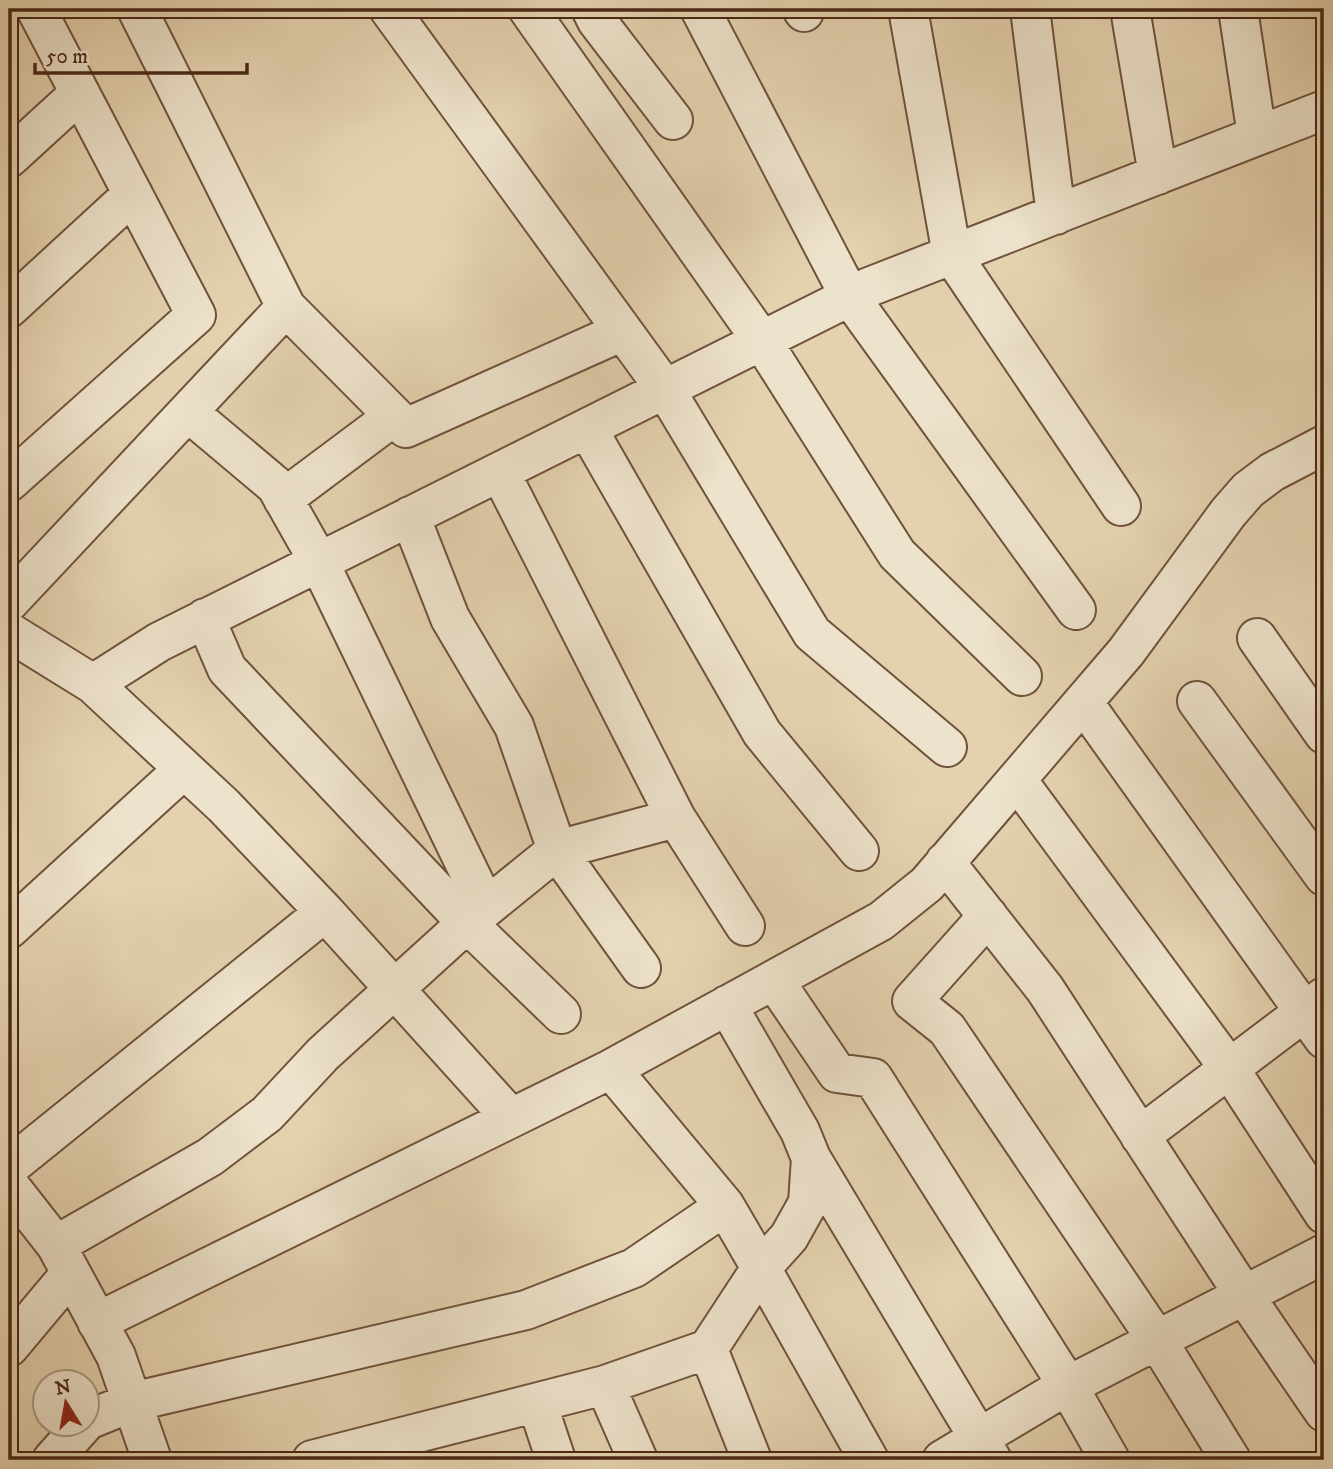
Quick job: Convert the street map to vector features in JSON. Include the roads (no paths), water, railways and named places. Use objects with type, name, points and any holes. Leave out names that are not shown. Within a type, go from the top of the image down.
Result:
[{"type":"street","points":[[9,482],[196,315],[36,9]]},
{"type":"street","points":[[136,9],[285,307],[406,428],[623,331]]},
{"type":"street","points":[[389,9],[664,389],[812,633],[947,747]]},
{"type":"street","points":[[528,9],[762,341],[897,554],[1022,676]]},
{"type":"street","points":[[591,9],[597,21],[673,120]]},
{"type":"street","points":[[700,9],[850,297],[1076,610]]},
{"type":"street","points":[[908,9],[952,255],[1121,506]]},
{"type":"street","points":[[1030,9],[1056,215]]},
{"type":"street","points":[[1130,9],[1158,175]]},
{"type":"street","points":[[1238,9],[1256,136]]},
{"type":"street","points":[[9,158],[80,93]]},
{"type":"street","points":[[93,684],[159,642],[205,618],[869,287],[1324,110]]},
{"type":"street","points":[[9,308],[133,194]]},
{"type":"street","points":[[9,602],[285,307]]},
{"type":"street","points":[[188,412],[276,486],[319,562],[477,915]]},
{"type":"street","points":[[283,499],[394,416]]},
{"type":"street","points":[[587,428],[762,733],[859,851]]},
{"type":"street","points":[[97,1322],[611,1069],[881,921],[927,884],[1126,653],[1228,513],[1248,490],[1272,472],[1324,445]]},
{"type":"street","points":[[500,471],[676,818],[745,926]]},
{"type":"street","points":[[410,516],[450,618],[514,726],[557,850],[641,968]]},
{"type":"street","points":[[205,618],[227,669],[477,915],[561,1014]]},
{"type":"street","points":[[9,632],[93,684],[224,806],[325,912],[511,1118]]},
{"type":"street","points":[[1257,638],[1324,734]]},
{"type":"street","points":[[1197,701],[1324,876]]},
{"type":"street","points":[[1083,702],[1318,1015],[1229,1068],[1140,1136]]},
{"type":"street","points":[[9,929],[184,769]]},
{"type":"street","points":[[1017,779],[1229,1068],[1324,1214]]},
{"type":"street","points":[[9,1347],[63,1259],[267,1114],[323,1054],[394,989],[477,915],[557,850],[676,818]]},
{"type":"street","points":[[945,862],[1045,989],[1244,1295],[1324,1412]]},
{"type":"street","points":[[152,1460],[116,1356],[63,1259],[10,1184],[325,912]]},
{"type":"street","points":[[988,916],[912,1001],[947,1029],[1157,1340],[1231,1460]]},
{"type":"street","points":[[774,980],[837,1073],[873,1078],[1068,1386],[1110,1460]]},
{"type":"street","points":[[727,1005],[800,1131],[811,1158],[986,1449]]},
{"type":"street","points":[[611,1069],[725,1206],[869,1460]]},
{"type":"street","points":[[312,1460],[605,1385],[708,1349],[761,1268],[789,1237],[808,1203],[811,1158]]},
{"type":"street","points":[[102,1415],[132,1402],[526,1310],[634,1268],[725,1206]]},
{"type":"street","points":[[943,1460],[986,1449],[1068,1386],[1324,1254]]},
{"type":"street","points":[[708,1349],[752,1460]]},
{"type":"street","points":[[605,1385],[638,1460]]},
{"type":"street","points":[[537,1403],[555,1460]]},
{"type":"street","points":[[52,1460],[72,1438]]}]
